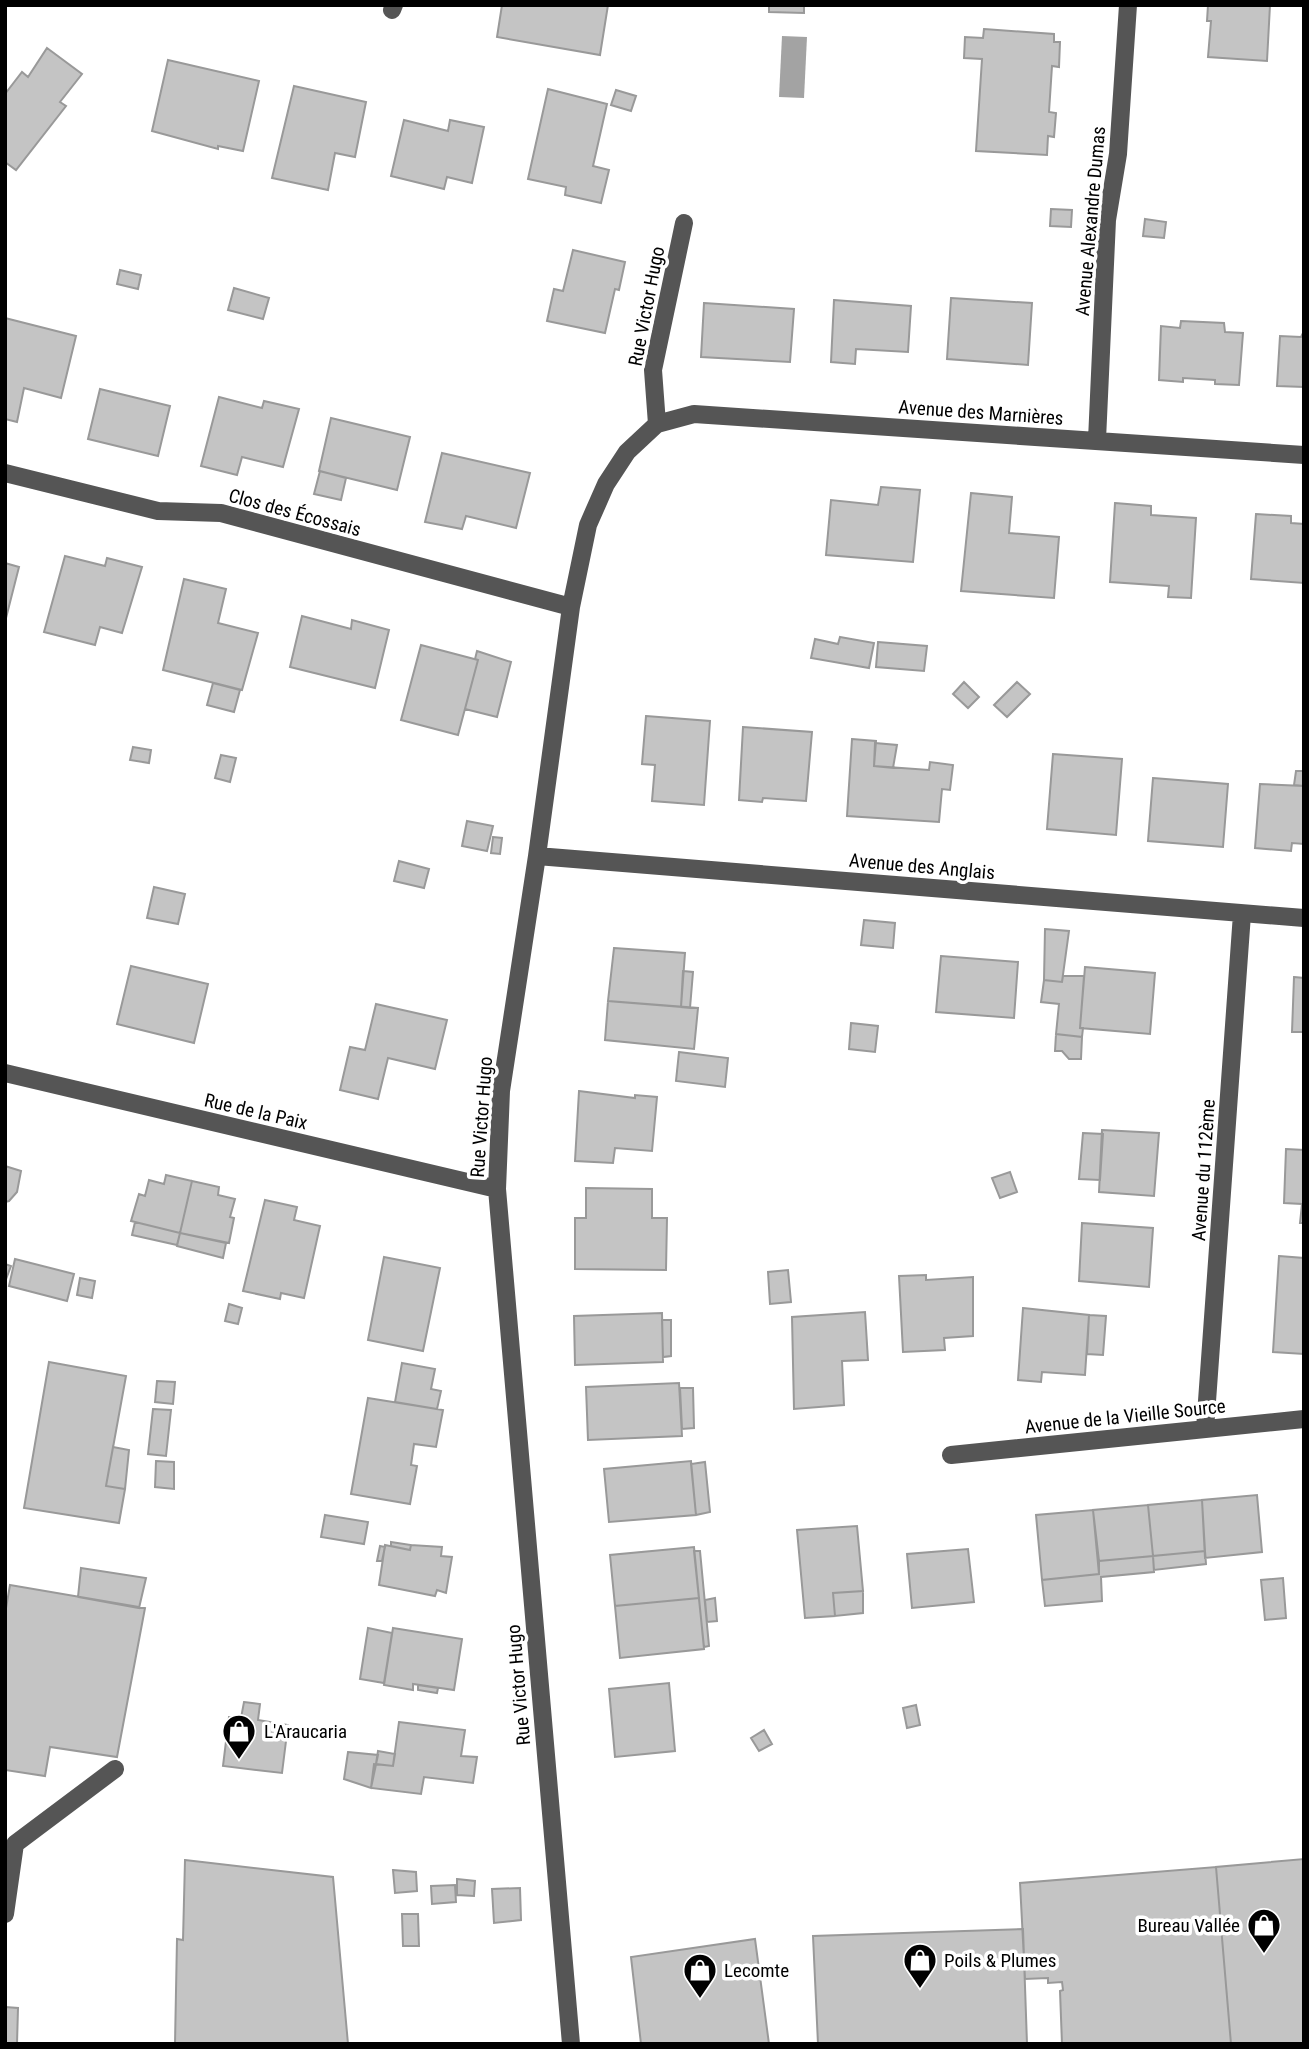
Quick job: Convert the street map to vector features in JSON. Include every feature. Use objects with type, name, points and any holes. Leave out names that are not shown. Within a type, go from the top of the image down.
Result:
[{"type":"street","name":"Avenue Alexandre Dumas","points":[[1097,440],[1107,220],[1118,154],[1128,5]]},
{"type":"street","name":"Rue Victor Hugo","points":[[571,2044],[497,1189],[501,1091],[571,607],[588,526],[606,484],[627,452],[657,424],[653,370],[684,223]]},
{"type":"street","name":"Avenue des Marnières","points":[[657,424],[694,414],[1304,455]]},
{"type":"street","name":"Clos des Écossais","points":[[5,473],[158,511],[221,513],[571,607]]},
{"type":"street","name":"Avenue des Anglais","points":[[537,856],[1304,918]]},
{"type":"street","name":"Avenue du 112ème","points":[[1205,1429],[1242,914]]},
{"type":"street","name":"Rue de la Paix","points":[[5,1073],[497,1189]]},
{"type":"street","name":"Avenue de la Vieille Source","points":[[951,1455],[1304,1419]]},
{"type":"street","points":[[5,1914],[15,1844],[115,1769]]},
{"type":"shaded area","points":[[782,36],[807,37],[804,98],[779,97]]},
{"type":"building","points":[[502,5],[608,5],[600,55],[497,37]]},
{"type":"building","points":[[769,5],[804,5],[804,13],[769,12]]},
{"type":"building","points":[[1208,5],[1270,5],[1267,61],[1208,57],[1211,21],[1207,21]]},
{"type":"building","points":[[984,29],[1054,34],[1054,42],[1060,42],[1059,67],[1052,66],[1049,112],[1056,113],[1054,137],[1048,136],[1047,155],[976,151],[982,59],[964,58],[965,37],[983,38]]},
{"type":"building","points":[[47,48],[82,74],[60,102],[66,106],[16,170],[5,162],[5,94],[22,72],[28,77]]},
{"type":"building","points":[[168,60],[259,81],[243,151],[218,146],[218,149],[152,131]]},
{"type":"building","points":[[294,86],[366,102],[355,157],[335,153],[328,190],[272,178]]},
{"type":"building","points":[[548,89],[607,104],[593,166],[609,170],[601,203],[565,195],[566,187],[528,179]]},
{"type":"building","points":[[616,90],[636,96],[631,111],[611,105]]},
{"type":"building","points":[[404,120],[448,131],[450,120],[484,127],[472,183],[447,177],[444,189],[391,176]]},
{"type":"building","points":[[1051,209],[1072,210],[1071,227],[1050,226]]},
{"type":"building","points":[[1145,219],[1166,222],[1164,238],[1143,236]]},
{"type":"building","points":[[573,250],[625,262],[619,290],[615,289],[605,333],[547,321],[554,289],[563,291]]},
{"type":"building","points":[[120,270],[141,275],[138,289],[117,284]]},
{"type":"building","points":[[234,288],[269,298],[263,319],[228,310]]},
{"type":"building","points":[[951,298],[1032,303],[1028,365],[947,359]]},
{"type":"building","points":[[834,300],[911,306],[908,352],[856,349],[855,364],[831,362]]},
{"type":"building","points":[[704,303],[794,309],[790,362],[701,357]]},
{"type":"building","points":[[5,318],[76,336],[61,398],[24,388],[17,422],[5,419]]},
{"type":"building","points":[[1181,321],[1224,323],[1225,332],[1243,333],[1239,385],[1183,378],[1183,382],[1159,380],[1161,326],[1180,328]]},
{"type":"building","points":[[1304,331],[1304,387],[1277,386],[1280,336],[1301,337]]},
{"type":"building","points":[[100,389],[170,406],[158,456],[88,439]]},
{"type":"building","points":[[219,397],[262,408],[264,401],[299,409],[283,467],[242,457],[237,475],[201,466]]},
{"type":"building","points":[[331,418],[410,437],[397,490],[319,471]]},
{"type":"building","points":[[442,453],[530,473],[516,528],[466,516],[462,529],[425,522]]},
{"type":"building","points":[[320,471],[346,478],[341,500],[314,494]]},
{"type":"building","points":[[881,487],[920,490],[913,562],[826,555],[831,500],[878,505]]},
{"type":"building","points":[[971,493],[1012,497],[1009,533],[1059,537],[1054,598],[961,591]]},
{"type":"building","points":[[1115,503],[1151,506],[1151,515],[1196,518],[1191,598],[1168,597],[1169,586],[1110,582]]},
{"type":"building","points":[[1256,514],[1291,516],[1291,523],[1304,524],[1304,583],[1251,579]]},
{"type":"building","points":[[65,556],[105,566],[107,558],[142,567],[122,633],[100,627],[95,645],[44,632]]},
{"type":"building","points":[[5,563],[19,567],[5,622]]},
{"type":"building","points":[[184,579],[226,589],[218,623],[258,633],[242,690],[163,670]]},
{"type":"building","points":[[302,616],[351,629],[352,620],[389,630],[375,688],[290,667]]},
{"type":"building","points":[[840,637],[874,643],[869,668],[811,658],[815,639],[838,644]]},
{"type":"building","points":[[878,642],[927,646],[924,671],[876,667]]},
{"type":"building","points":[[421,645],[478,660],[458,735],[401,720]]},
{"type":"building","points":[[477,651],[511,662],[497,717],[465,709],[478,660],[475,659]]},
{"type":"building","points":[[964,682],[979,697],[968,708],[953,694]]},
{"type":"building","points":[[1017,682],[1030,694],[1007,717],[994,705]]},
{"type":"building","points":[[213,683],[240,690],[234,712],[207,705]]},
{"type":"building","points":[[646,716],[710,721],[704,805],[652,801],[655,765],[642,764]]},
{"type":"building","points":[[743,727],[812,732],[806,801],[763,798],[762,802],[739,800]]},
{"type":"building","points":[[852,739],[876,741],[874,766],[929,770],[930,762],[953,765],[950,790],[942,789],[939,822],[847,816]]},
{"type":"building","points":[[875,743],[897,745],[893,768],[874,766]]},
{"type":"building","points":[[133,747],[151,750],[149,763],[130,760]]},
{"type":"building","points":[[1053,754],[1122,759],[1116,835],[1047,829]]},
{"type":"building","points":[[221,755],[236,758],[230,782],[215,778]]},
{"type":"building","points":[[1296,771],[1304,771],[1304,786],[1294,785]]},
{"type":"building","points":[[1153,778],[1228,784],[1223,847],[1148,841]]},
{"type":"building","points":[[1260,784],[1304,786],[1304,844],[1292,843],[1291,851],[1255,848]]},
{"type":"building","points":[[467,821],[493,826],[487,851],[462,846]]},
{"type":"building","points":[[493,837],[502,838],[500,854],[491,853]]},
{"type":"building","points":[[399,861],[429,869],[424,888],[394,881]]},
{"type":"building","points":[[154,887],[185,894],[178,924],[147,918]]},
{"type":"building","points":[[864,920],[895,923],[893,948],[861,945]]},
{"type":"building","points":[[1045,929],[1069,931],[1062,982],[1044,980]]},
{"type":"building","points":[[614,948],[685,953],[681,1007],[608,1001]]},
{"type":"building","points":[[941,956],[1018,962],[1014,1018],[936,1012]]},
{"type":"building","points":[[131,966],[208,984],[194,1043],[117,1024]]},
{"type":"building","points":[[1085,967],[1155,973],[1150,1034],[1080,1028]]},
{"type":"building","points":[[683,971],[693,972],[690,1008],[681,1007]]},
{"type":"building","points":[[1063,976],[1084,976],[1080,1028],[1083,1028],[1082,1037],[1056,1034],[1059,1004],[1041,1002],[1044,980],[1062,982]]},
{"type":"building","points":[[1294,977],[1304,978],[1304,1032],[1292,1032]]},
{"type":"building","points":[[608,1001],[698,1008],[694,1049],[605,1040]]},
{"type":"building","points":[[376,1004],[447,1020],[435,1069],[388,1058],[378,1099],[340,1090],[350,1047],[365,1050]]},
{"type":"building","points":[[851,1023],[878,1026],[875,1052],[849,1049]]},
{"type":"building","points":[[1056,1034],[1082,1037],[1081,1059],[1069,1059],[1062,1051],[1055,1051]]},
{"type":"building","points":[[679,1052],[728,1058],[725,1087],[676,1081]]},
{"type":"building","points":[[579,1091],[635,1098],[635,1095],[657,1097],[652,1151],[615,1148],[613,1163],[575,1161]]},
{"type":"building","points":[[1102,1130],[1159,1133],[1154,1196],[1099,1192]]},
{"type":"building","points":[[1083,1133],[1103,1134],[1100,1180],[1079,1179]]},
{"type":"building","points":[[1286,1149],[1304,1150],[1304,1223],[1300,1223],[1302,1204],[1284,1203]]},
{"type":"building","points":[[5,1166],[21,1171],[17,1192],[5,1202]]},
{"type":"building","points":[[1010,1172],[1017,1192],[1000,1198],[992,1178]]},
{"type":"building","points":[[166,1175],[192,1181],[180,1233],[131,1221],[139,1194],[145,1196],[149,1180],[164,1184]]},
{"type":"building","points":[[192,1181],[219,1187],[218,1195],[235,1199],[230,1217],[234,1218],[229,1243],[180,1233]]},
{"type":"building","points":[[586,1188],[652,1189],[652,1218],[667,1218],[666,1270],[575,1269],[575,1218],[586,1218]]},
{"type":"building","points":[[265,1200],[297,1207],[294,1220],[320,1226],[304,1298],[281,1293],[280,1299],[243,1291]]},
{"type":"building","points":[[135,1222],[180,1233],[177,1245],[132,1235]]},
{"type":"building","points":[[1082,1223],[1153,1228],[1149,1287],[1079,1281]]},
{"type":"building","points":[[180,1233],[226,1243],[223,1258],[177,1246]]},
{"type":"building","points":[[1279,1256],[1304,1258],[1304,1354],[1273,1352]]},
{"type":"building","points":[[384,1257],[440,1268],[423,1351],[368,1340]]},
{"type":"building","points":[[15,1259],[74,1274],[67,1301],[9,1286]]},
{"type":"building","points":[[5,1264],[11,1266],[5,1282]]},
{"type":"building","points":[[788,1270],[791,1302],[770,1304],[768,1272]]},
{"type":"building","points":[[926,1275],[926,1280],[973,1277],[973,1336],[944,1338],[945,1350],[903,1352],[899,1276]]},
{"type":"building","points":[[80,1278],[95,1281],[92,1298],[77,1295]]},
{"type":"building","points":[[229,1304],[242,1308],[238,1324],[225,1321]]},
{"type":"building","points":[[1023,1308],[1089,1315],[1085,1375],[1042,1372],[1041,1382],[1018,1380]]},
{"type":"building","points":[[865,1312],[868,1360],[842,1361],[844,1405],[794,1409],[792,1317]]},
{"type":"building","points":[[662,1313],[663,1362],[575,1365],[574,1316]]},
{"type":"building","points":[[1089,1315],[1106,1316],[1103,1355],[1087,1354]]},
{"type":"building","points":[[662,1320],[671,1320],[671,1356],[663,1357]]},
{"type":"building","points":[[49,1362],[126,1376],[106,1486],[125,1489],[119,1523],[24,1508]]},
{"type":"building","points":[[402,1363],[435,1369],[431,1389],[441,1391],[437,1409],[395,1402]]},
{"type":"building","points":[[157,1381],[175,1382],[173,1404],[155,1402]]},
{"type":"building","points":[[679,1383],[682,1436],[588,1440],[586,1387]]},
{"type":"building","points":[[680,1388],[693,1388],[694,1428],[682,1429]]},
{"type":"building","points":[[368,1398],[443,1410],[436,1447],[414,1444],[411,1465],[417,1466],[410,1504],[351,1494]]},
{"type":"building","points":[[153,1409],[171,1410],[166,1456],[148,1454]]},
{"type":"building","points":[[113,1447],[129,1450],[125,1489],[106,1486]]},
{"type":"building","points":[[156,1461],[174,1462],[174,1489],[155,1487]]},
{"type":"building","points":[[691,1461],[696,1515],[609,1522],[604,1469]]},
{"type":"building","points":[[705,1462],[710,1512],[696,1515],[691,1464]]},
{"type":"building","points":[[1257,1495],[1262,1552],[1205,1558],[1202,1500]]},
{"type":"building","points":[[1202,1500],[1205,1551],[1153,1556],[1148,1505]]},
{"type":"building","points":[[1148,1505],[1153,1556],[1099,1561],[1093,1510]]},
{"type":"building","points":[[1093,1510],[1099,1574],[1042,1580],[1036,1515]]},
{"type":"building","points":[[325,1515],[368,1522],[364,1544],[321,1537]]},
{"type":"building","points":[[857,1526],[863,1591],[833,1593],[835,1616],[805,1618],[797,1530]]},
{"type":"building","points":[[391,1542],[411,1545],[410,1550],[391,1546]]},
{"type":"building","points":[[385,1545],[410,1550],[411,1545],[442,1547],[441,1556],[452,1557],[446,1593],[437,1590],[435,1596],[379,1585]]},
{"type":"building","points":[[380,1546],[385,1547],[382,1561],[377,1561]]},
{"type":"building","points":[[694,1547],[699,1598],[615,1606],[610,1555]]},
{"type":"building","points":[[968,1549],[974,1602],[912,1608],[907,1554]]},
{"type":"building","points":[[694,1551],[700,1551],[709,1646],[704,1647]]},
{"type":"building","points":[[1205,1551],[1206,1564],[1154,1570],[1153,1556]]},
{"type":"building","points":[[1153,1556],[1154,1572],[1101,1577],[1102,1601],[1045,1606],[1042,1580],[1099,1574],[1099,1561]]},
{"type":"building","points":[[81,1568],[146,1578],[139,1608],[78,1597]]},
{"type":"building","points":[[1283,1578],[1286,1618],[1265,1620],[1261,1580]]},
{"type":"building","points":[[10,1585],[145,1608],[117,1757],[50,1747],[45,1776],[5,1770],[5,1614]]},
{"type":"building","points":[[863,1591],[863,1613],[835,1616],[833,1593]]},
{"type":"building","points":[[699,1598],[704,1649],[620,1658],[615,1606]]},
{"type":"building","points":[[715,1598],[717,1621],[707,1622],[705,1600]]},
{"type":"building","points":[[368,1628],[392,1633],[384,1683],[360,1679]]},
{"type":"building","points":[[393,1628],[462,1639],[454,1690],[413,1684],[413,1690],[384,1685]]},
{"type":"building","points":[[669,1683],[675,1751],[615,1757],[609,1689]]},
{"type":"building","points":[[418,1685],[438,1688],[437,1693],[418,1690]]},
{"type":"building","points":[[244,1702],[260,1704],[258,1720],[288,1725],[282,1773],[223,1766],[229,1717],[241,1718]]},
{"type":"building","points":[[916,1705],[920,1725],[907,1728],[903,1708]]},
{"type":"building","points":[[399,1722],[465,1730],[461,1756],[477,1757],[473,1783],[424,1777],[421,1794],[371,1788],[374,1764],[393,1766]]},
{"type":"building","points":[[764,1730],[772,1744],[759,1751],[751,1738]]},
{"type":"building","points":[[378,1751],[395,1754],[393,1766],[376,1764]]},
{"type":"building","points":[[348,1752],[378,1755],[371,1788],[344,1779]]},
{"type":"building","name":"Bureau Vallée","points":[[1304,1859],[1304,2044],[1231,2044],[1216,1867]]},
{"type":"building","points":[[185,1860],[333,1877],[348,2044],[175,2044],[177,1939],[183,1940]]},
{"type":"building","points":[[1216,1867],[1231,2044],[1062,2044],[1062,1982],[1048,1983],[1048,1978],[1025,1979],[1020,1883]]},
{"type":"building","points":[[393,1870],[416,1872],[417,1891],[395,1893]]},
{"type":"building","points":[[457,1879],[475,1881],[474,1896],[457,1895]]},
{"type":"building","points":[[455,1885],[456,1902],[432,1904],[431,1886]]},
{"type":"building","points":[[520,1888],[521,1920],[494,1923],[492,1889]]},
{"type":"building","points":[[402,1914],[418,1914],[419,1946],[403,1946]]},
{"type":"building","name":"Poils & Plumes","points":[[1023,1929],[1027,2044],[818,2044],[813,1936]]},
{"type":"building","name":"Lecomte","points":[[755,1939],[769,2044],[641,2044],[631,1957]]},
{"type":"building","points":[[5,2007],[18,2008],[17,2044],[5,2044]]},
{"type":"place","name":"L'Araucaria","points":[[239,1761]]},
{"type":"place","name":"Bureau Vallée","points":[[1264,1955]]},
{"type":"place","name":"Poils & Plumes","points":[[920,1990]]},
{"type":"place","name":"Lecomte","points":[[700,2000]]}]
